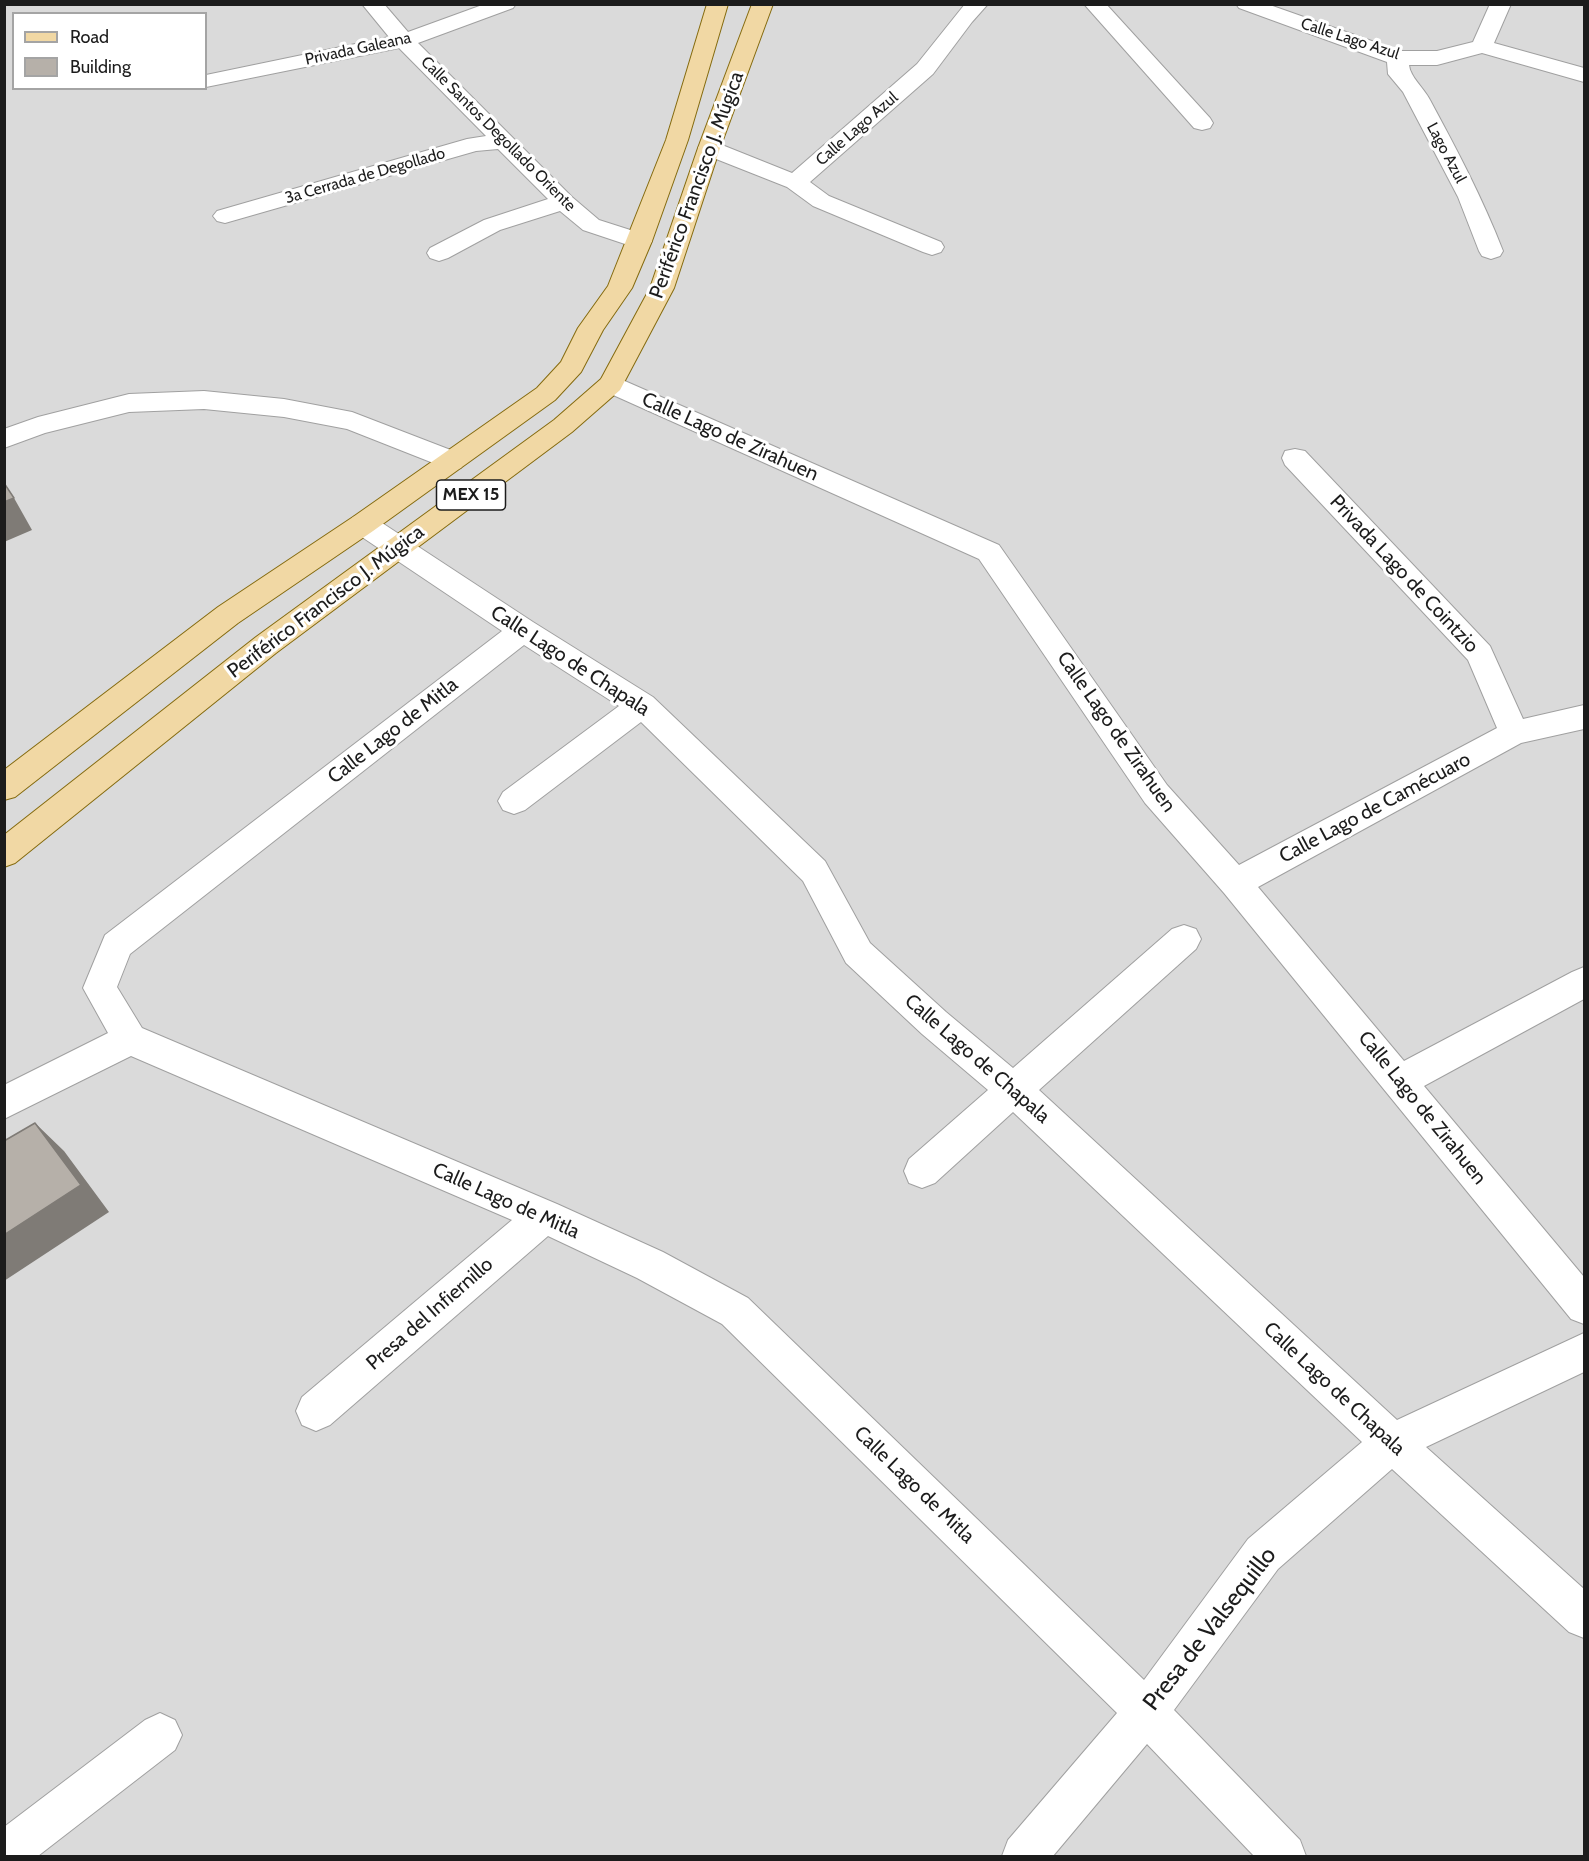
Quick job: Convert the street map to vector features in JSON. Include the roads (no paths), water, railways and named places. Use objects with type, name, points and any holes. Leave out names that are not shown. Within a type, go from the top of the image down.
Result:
[{"type":"main road","name":"Periférico Francisco J. Múgica","points":[[4,788],[228,615],[363,524],[546,394],[572,366],[591,328],[620,288],[640,241],[677,140],[718,4]]},
{"type":"main road","name":"Periférico Francisco J. Múgica","points":[[4,854],[266,645],[564,426],[611,384],[662,288],[709,148],[763,4]]},
{"type":"street","name":"Calle Santos Degollado Oriente","points":[[372,4],[420,58],[564,202],[591,225],[640,241]]},
{"type":"street","name":"Privada Galeana","points":[[207,81],[405,40],[506,4]]},
{"type":"street","name":"Calle Lago Azul","points":[[795,182],[912,82],[978,4]]},
{"type":"street","points":[[1094,4],[1202,123]]},
{"type":"street","name":"Calle Lago Azul","points":[[1246,4],[1398,57],[1437,57],[1482,46]]},
{"type":"street","points":[[1501,4],[1482,46],[1584,75]]},
{"type":"street","name":"Lago Azul","points":[[1398,57],[1400,74],[1413,89],[1470,197],[1491,251]]},
{"type":"street","name":"3a Cerrada de Degollado","points":[[225,216],[475,144],[506,142]]},
{"type":"street","points":[[709,148],[795,182],[821,201],[932,247]]},
{"type":"street","points":[[439,253],[492,225],[564,202]]},
{"type":"street","name":"Calle Lago de Zirahuen","points":[[611,384],[989,552],[1156,794],[1235,884],[1400,1081],[1584,1306]]},
{"type":"street","points":[[4,439],[38,426],[129,403],[204,400],[284,408],[352,422],[451,461]]},
{"type":"street","name":"Privada Lago de Cointzio","points":[[1295,458],[1480,654],[1514,733]]},
{"type":"street","name":"Calle Lago de Chapala","points":[[363,524],[523,630],[642,705],[814,871],[858,953],[934,1023],[1015,1091],[1392,1443],[1584,1617]]},
{"type":"street","name":"Calle Lago de Mitla","points":[[523,630],[117,945],[100,988],[130,1039],[544,1216],[650,1265],[735,1311],[1146,1712],[1284,1857]]},
{"type":"street","points":[[513,801],[642,705]]},
{"type":"street","name":"Calle Lago de Camécuaro","points":[[1235,884],[1514,733],[1584,717]]},
{"type":"street","points":[[922,1171],[1184,939]]},
{"type":"street","points":[[1400,1081],[1584,982]]},
{"type":"street","points":[[4,1103],[130,1039]]},
{"type":"street","name":"Presa del Infiernillo","points":[[316,1411],[544,1216]]},
{"type":"street","name":"Presa de Valsequillo","points":[[1024,1857],[1146,1712],[1263,1554],[1392,1443],[1584,1352]]},
{"type":"street","points":[[4,1855],[160,1735]]}]
